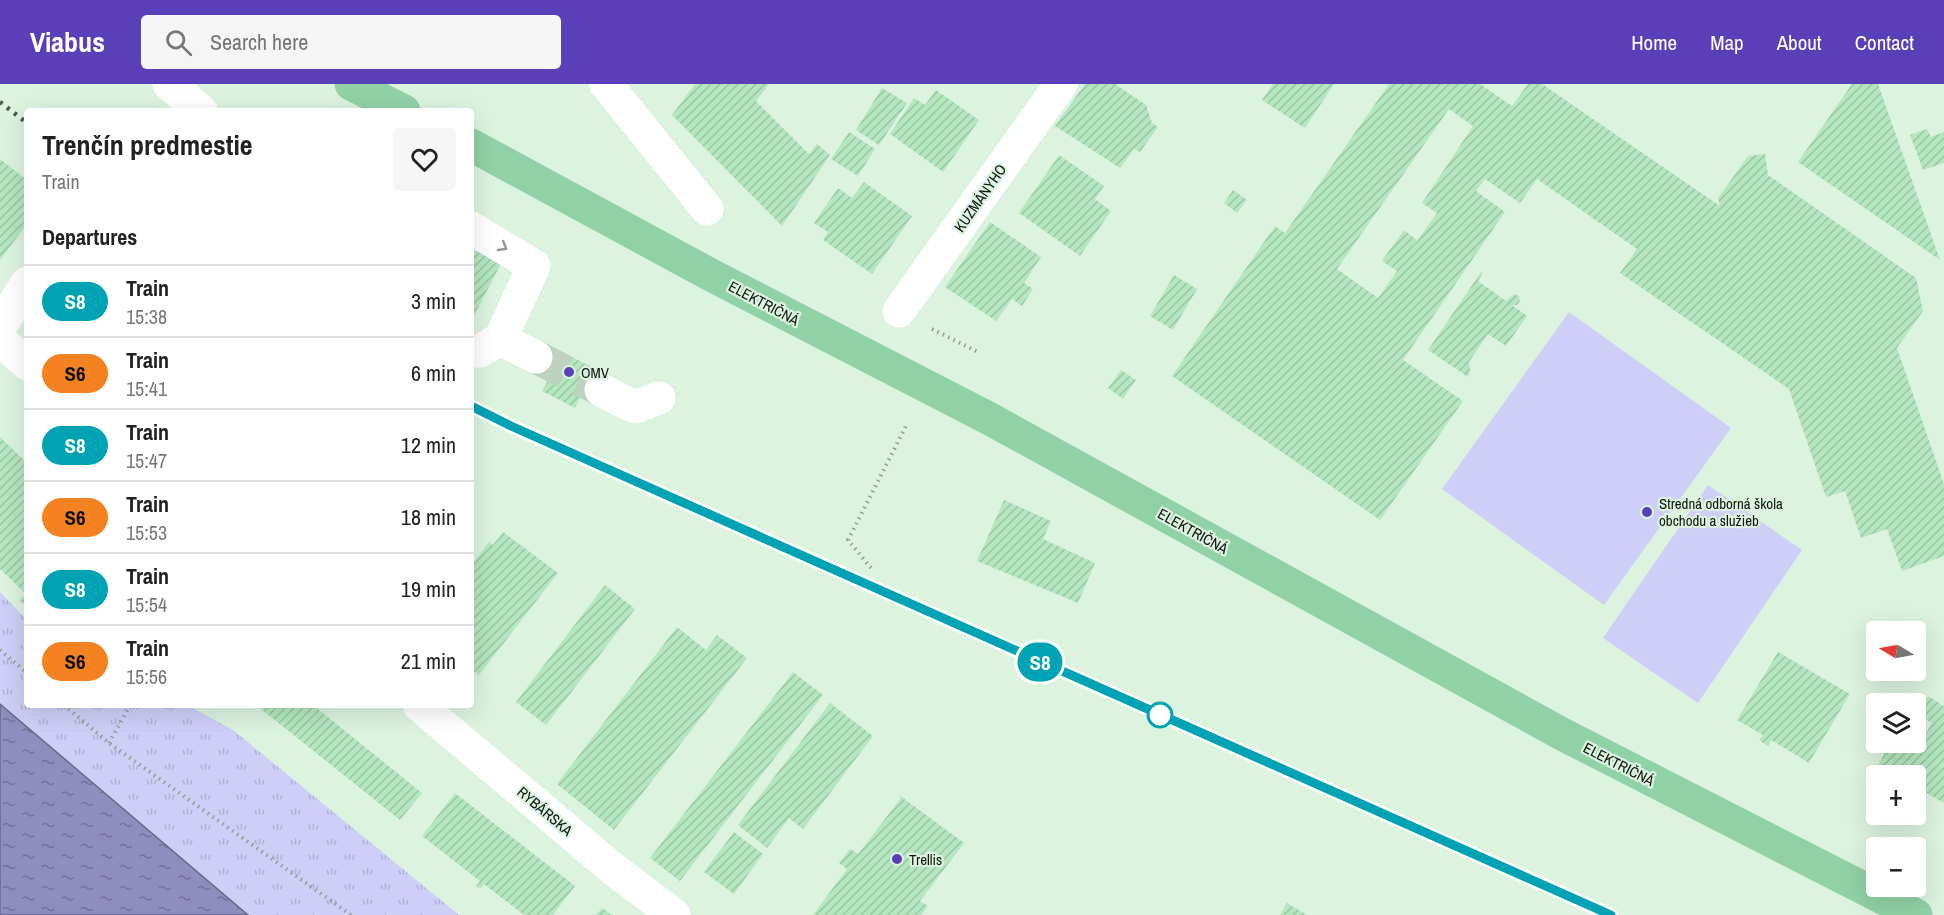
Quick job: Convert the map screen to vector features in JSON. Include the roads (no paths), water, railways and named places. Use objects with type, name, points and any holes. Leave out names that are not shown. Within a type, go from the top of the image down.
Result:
[{"type":"main road","points":[[351,84],[398,108]]},
{"type":"main road","name":"ELEKTRIČNÁ","points":[[474,149],[486,163],[711,275],[992,420],[1562,734],[1916,915]]},
{"type":"street","points":[[169,84],[197,108]]},
{"type":"street","points":[[606,84],[707,209]]},
{"type":"street","name":"KUZMÁNYHO","points":[[899,311],[1061,84]]},
{"type":"street","points":[[474,230],[534,267],[485,345],[536,357]]},
{"type":"street","points":[[0,327],[24,288]]},
{"type":"street","points":[[0,340],[24,361]]},
{"type":"street","points":[[601,390],[635,407],[659,398]]},
{"type":"street","name":"RYBÁRSKA","points":[[423,708],[612,868],[674,915]]},
{"type":"water","points":[[0,704],[248,915],[0,915]]},
{"type":"tunnel","points":[[536,357],[601,390]]},
{"type":"railway","points":[[0,102],[24,121]]},
{"type":"railway","points":[[474,408],[511,426],[1611,915]]},
{"type":"train","name":"S8","points":[[474,408],[1000,645],[1611,915]]},
{"type":"place","name":"OMV","points":[[569,372]]},
{"type":"place","name":"Stredná odborná škola obchodu a služieb","points":[[1647,512]]},
{"type":"place","name":"Trellis","points":[[897,859]]}]
